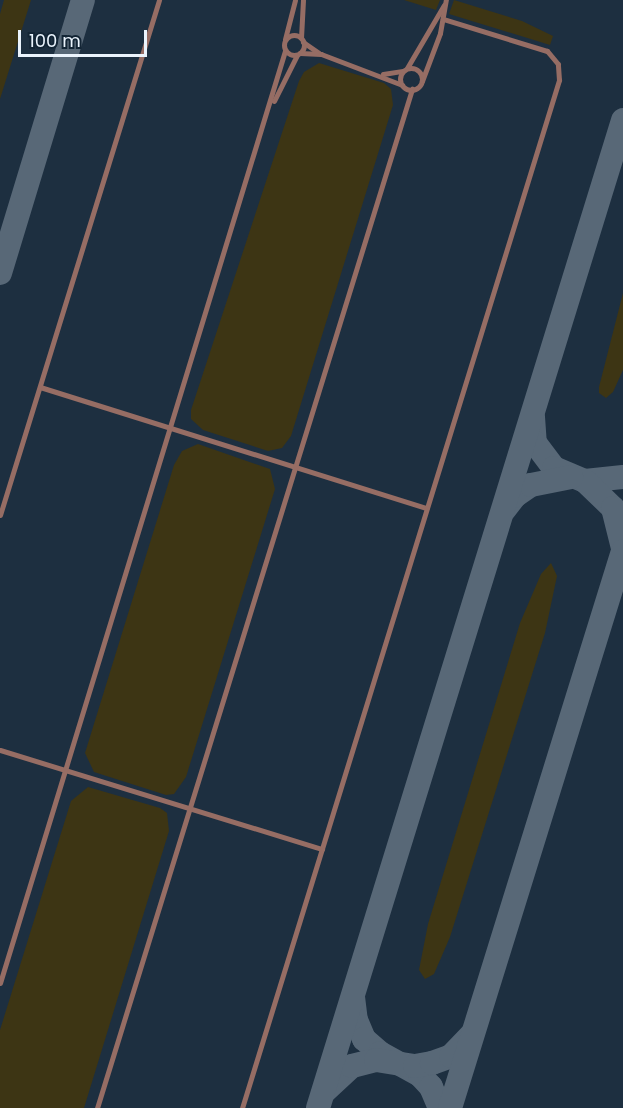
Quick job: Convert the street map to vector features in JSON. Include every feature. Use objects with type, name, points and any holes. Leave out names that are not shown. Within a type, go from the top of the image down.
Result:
[{"type":"lane","points":[[0,515],[159,0]]},
{"type":"lane","points":[[0,983],[268,114],[285,51],[285,39],[295,0]]},
{"type":"lane","points":[[268,114],[299,54],[302,40],[303,0]]},
{"type":"lane","points":[[97,1108],[412,89],[422,81],[443,19],[446,0]]},
{"type":"lane","points":[[402,85],[405,70],[446,0]]},
{"type":"lane","points":[[242,1108],[560,74],[555,59],[547,51],[443,19]]},
{"type":"lane","points":[[285,39],[291,35],[321,54],[381,74],[412,89]]},
{"type":"lane","points":[[285,51],[299,54],[321,54]]},
{"type":"lane","points":[[381,74],[418,70],[422,81]]},
{"type":"lane","points":[[40,387],[427,508]]},
{"type":"lane","points":[[0,750],[322,849]]},
{"type":"sand","points":[[4,0],[31,0],[0,99],[0,14]]},
{"type":"sand","points":[[404,0],[440,0],[436,10]]},
{"type":"sand","points":[[454,0],[522,21],[553,36],[550,45],[449,14]]},
{"type":"sand","points":[[319,63],[384,83],[391,89],[393,105],[291,436],[282,448],[268,451],[203,430],[191,419],[191,410],[299,81],[304,72]]},
{"type":"sand","points":[[623,293],[623,370],[613,392],[606,398],[599,393],[599,387]]},
{"type":"sand","points":[[198,444],[270,469],[275,489],[186,777],[174,794],[166,795],[94,772],[85,753],[174,465],[182,451]]},
{"type":"sand","points":[[551,563],[557,576],[545,633],[450,937],[434,974],[425,979],[419,970],[428,924],[520,623],[541,574]]},
{"type":"sand","points":[[88,787],[160,808],[167,813],[169,831],[84,1108],[0,1108],[0,1030],[71,801]]},
{"type":"taxiway","points":[[0,273],[83,0]]},
{"type":"taxiway","points":[[318,1108],[623,120]]},
{"type":"taxiway","points":[[533,417],[535,443],[554,468],[585,481],[623,477]]},
{"type":"taxiway","points":[[504,510],[515,496],[531,485],[571,477]]},
{"type":"taxiway","points":[[585,481],[613,508],[623,548]]},
{"type":"taxiway","points":[[450,1108],[623,551]]},
{"type":"taxiway","points":[[353,997],[356,1020],[364,1039],[380,1053],[420,1075],[431,1087],[440,1108]]},
{"type":"taxiway","points":[[326,1090],[352,1066],[376,1060],[415,1066],[432,1063],[451,1056],[470,1036]]}]
